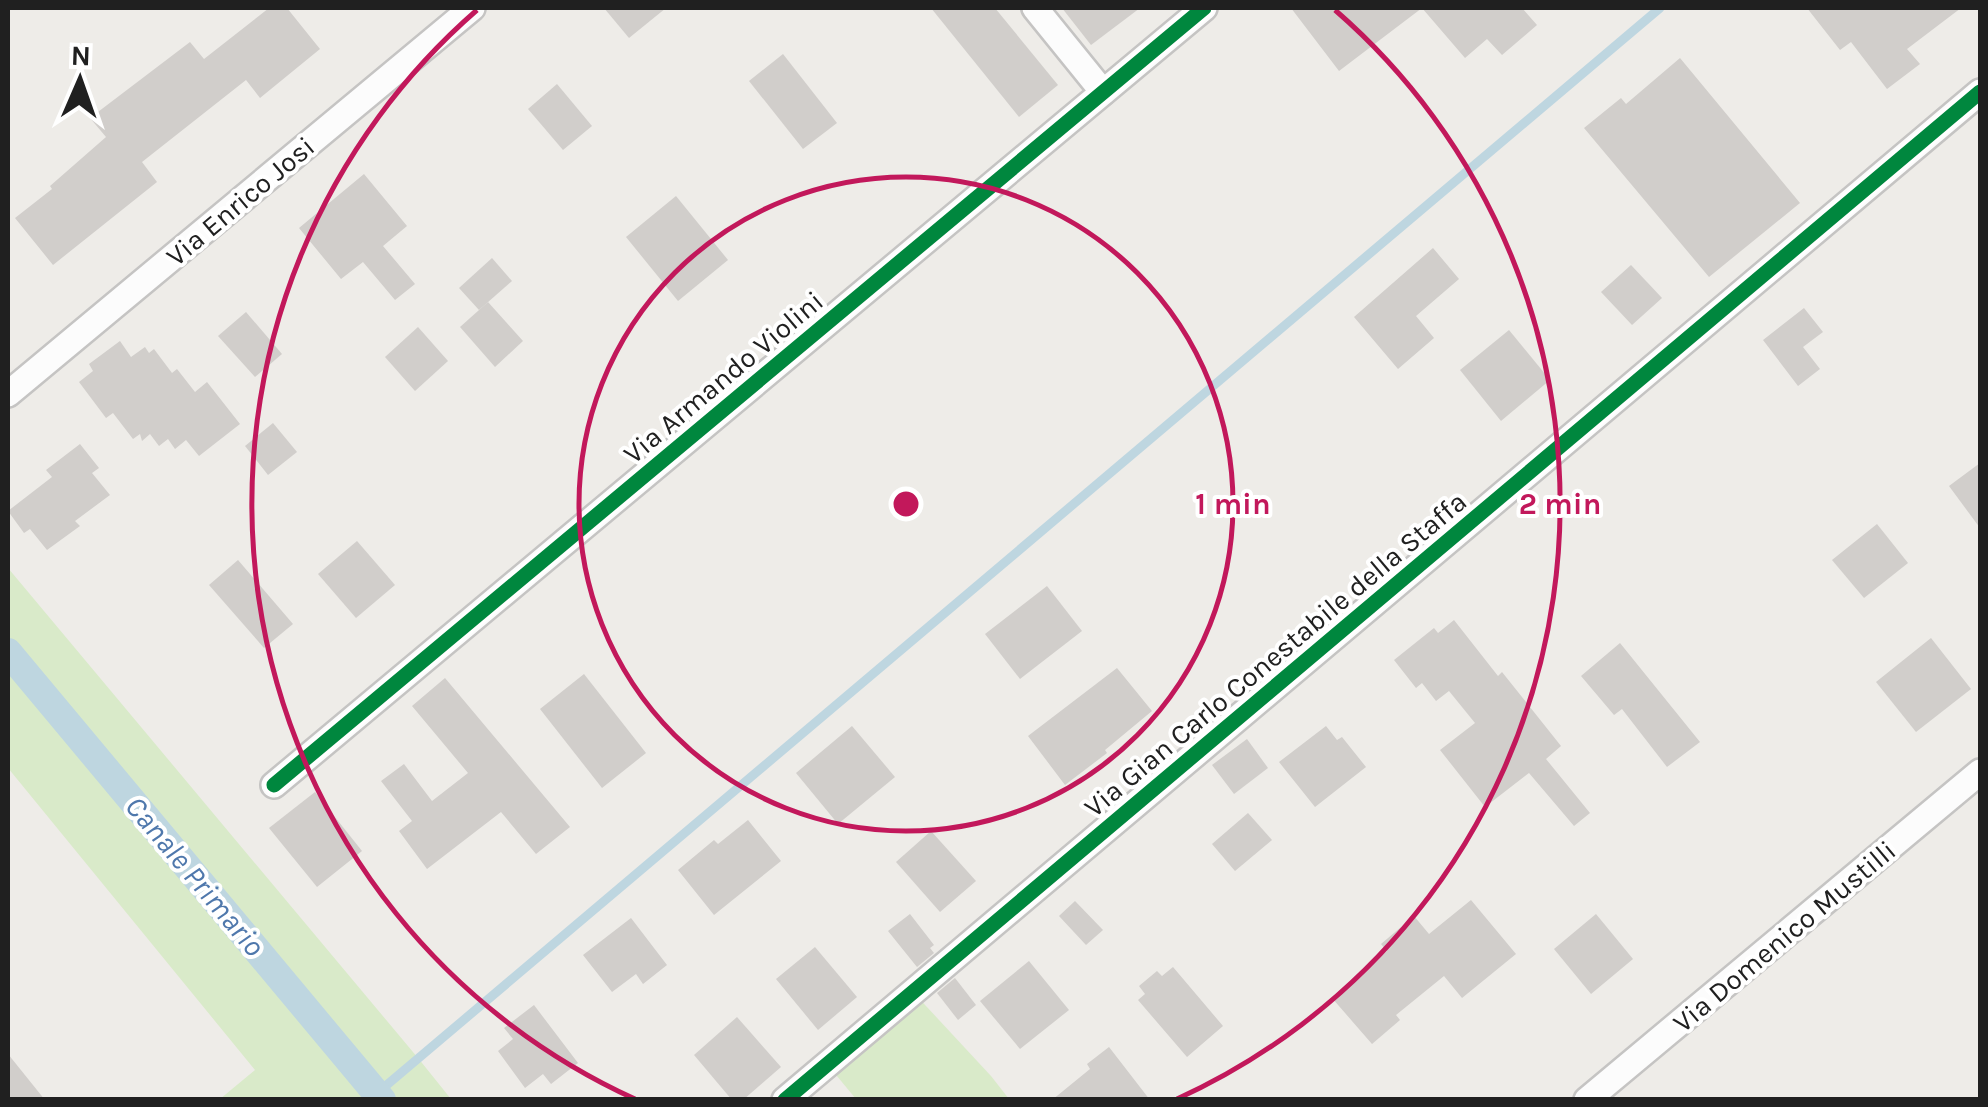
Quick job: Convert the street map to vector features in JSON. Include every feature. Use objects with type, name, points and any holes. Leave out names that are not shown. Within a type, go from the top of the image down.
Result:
[{"type":"street","name":"Via Enrico Josi","points":[[8,394],[472,8]]},
{"type":"street","points":[[1035,8],[1102,92]]},
{"type":"street","name":"Via Armando Violini","points":[[274,785],[1204,8]]},
{"type":"street","name":"Via Gian Carlo Conestabile della Staffa","points":[[785,1100],[1980,92]]},
{"type":"street","name":"Via Domenico Mustilli","points":[[1587,1100],[1980,772]]},
{"type":"green space","points":[[8,568],[451,1099],[220,1099],[255,1070],[8,768]]},
{"type":"green space","points":[[913,992],[1009,1099],[856,1099],[827,1064]]},
{"type":"building","points":[[269,8],[287,8],[320,49],[260,98],[246,80],[142,162],[157,182],[53,265],[15,218],[106,137],[90,118],[190,42],[204,59]]},
{"type":"building","points":[[604,8],[666,8],[629,38]]},
{"type":"building","points":[[931,8],[995,8],[1058,85],[1019,117]]},
{"type":"building","points":[[1062,8],[1140,8],[1091,45]]},
{"type":"building","points":[[1291,8],[1422,8],[1339,71]]},
{"type":"building","points":[[1422,8],[1522,8],[1537,25],[1502,55],[1487,39],[1465,58]]},
{"type":"building","points":[[1807,8],[1961,8],[1907,49],[1920,64],[1887,89],[1851,42],[1840,50]]},
{"type":"building","points":[[783,54],[837,123],[803,149],[749,81]]},
{"type":"building","points":[[1680,58],[1800,203],[1709,277],[1584,128],[1621,98],[1626,104]]},
{"type":"building","points":[[557,84],[592,126],[563,150],[528,109]]},
{"type":"building","points":[[364,174],[407,226],[383,246],[415,284],[395,300],[363,262],[341,279],[299,228]]},
{"type":"building","points":[[676,196],[728,260],[678,301],[626,237]]},
{"type":"building","points":[[1433,248],[1459,279],[1416,316],[1434,338],[1398,369],[1354,317]]},
{"type":"building","points":[[492,258],[512,281],[479,310],[459,288]]},
{"type":"building","points":[[1631,265],[1662,298],[1632,325],[1601,292]]},
{"type":"building","points":[[488,302],[523,341],[495,367],[460,327]]},
{"type":"building","points":[[1804,308],[1823,332],[1803,347],[1820,369],[1798,386],[1763,340]]},
{"type":"building","points":[[246,312],[282,354],[255,377],[218,336]]},
{"type":"building","points":[[418,327],[448,361],[415,391],[385,357]]},
{"type":"building","points":[[1509,330],[1550,380],[1501,421],[1460,370]]},
{"type":"building","points":[[120,341],[131,357],[145,347],[149,353],[154,349],[172,373],[177,369],[195,392],[207,382],[240,424],[199,456],[186,440],[175,449],[168,439],[159,446],[150,434],[142,441],[140,434],[133,439],[113,413],[106,418],[79,382],[93,371],[89,364]]},
{"type":"building","points":[[273,423],[297,452],[268,475],[245,446]]},
{"type":"building","points":[[80,444],[99,468],[92,473],[110,495],[75,521],[80,526],[47,550],[30,529],[24,533],[8,511],[52,477],[46,470]]},
{"type":"building","points":[[1980,463],[1980,528],[1949,486]]},
{"type":"building","points":[[1877,524],[1908,563],[1864,598],[1832,560]]},
{"type":"building","points":[[357,541],[395,585],[356,618],[318,574]]},
{"type":"building","points":[[238,560],[293,624],[264,648],[209,585]]},
{"type":"building","points":[[1047,586],[1082,631],[1020,679],[985,634]]},
{"type":"building","points":[[1454,620],[1561,746],[1546,759],[1590,813],[1574,826],[1529,773],[1485,807],[1440,750],[1475,723],[1449,691],[1436,701],[1422,683],[1416,688],[1394,660],[1434,628],[1438,633]]},
{"type":"building","points":[[1931,638],[1971,689],[1916,732],[1876,682]]},
{"type":"building","points":[[1620,643],[1700,742],[1667,767],[1622,709],[1614,715],[1581,676]]},
{"type":"building","points":[[1117,668],[1152,711],[1065,785],[1028,736]]},
{"type":"building","points":[[584,674],[646,753],[602,788],[540,709]]},
{"type":"building","points":[[445,678],[570,827],[536,854],[501,812],[427,869],[399,831],[412,821],[381,781],[404,764],[432,801],[468,773],[412,706]]},
{"type":"building","points":[[852,726],[895,777],[838,824],[796,773]]},
{"type":"building","points":[[1326,726],[1337,740],[1342,737],[1366,767],[1315,807],[1279,762]]},
{"type":"building","points":[[1247,739],[1268,768],[1234,794],[1212,765]]},
{"type":"building","points":[[315,792],[362,851],[317,887],[269,828]]},
{"type":"building","points":[[1248,813],[1272,840],[1235,871],[1212,844]]},
{"type":"building","points":[[748,820],[781,861],[714,915],[678,870],[714,840],[718,844]]},
{"type":"building","points":[[931,831],[976,881],[940,912],[896,862]]},
{"type":"building","points":[[1471,900],[1516,954],[1462,998],[1444,976],[1396,1015],[1400,1020],[1372,1044],[1332,998],[1387,951],[1381,944],[1414,916],[1429,934]]},
{"type":"building","points":[[1075,901],[1103,930],[1086,945],[1059,916]]},
{"type":"building","points":[[910,914],[934,945],[930,948],[934,953],[917,967],[888,931]]},
{"type":"building","points":[[1596,914],[1633,959],[1591,994],[1554,949]]},
{"type":"building","points":[[631,918],[667,965],[643,984],[636,974],[612,992],[583,955]]},
{"type":"building","points":[[815,947],[857,997],[818,1030],[776,979]]},
{"type":"building","points":[[1029,961],[1069,1010],[1020,1049],[980,1001]]},
{"type":"building","points":[[1173,967],[1223,1026],[1187,1057],[1138,1000],[1145,994],[1139,986],[1157,971],[1162,976]]},
{"type":"building","points":[[955,978],[976,1005],[958,1020],[937,993]]},
{"type":"building","points":[[534,1005],[578,1063],[551,1084],[543,1074],[525,1088],[498,1051],[513,1039],[504,1028]]},
{"type":"building","points":[[737,1017],[781,1067],[743,1100],[732,1100],[694,1055]]},
{"type":"building","points":[[1109,1047],[1150,1100],[1052,1100],[1090,1069],[1087,1064]]},
{"type":"building","points":[[8,1054],[45,1100],[8,1100]]},
{"type":"waterway","points":[[369,1100],[1660,8]]},
{"type":"waterway","name":"Canale Primario","points":[[8,652],[382,1100]]},
{"type":"cycle path","points":[[274,785],[1204,8]]},
{"type":"cycle path","points":[[785,1100],[1980,92]]}]
